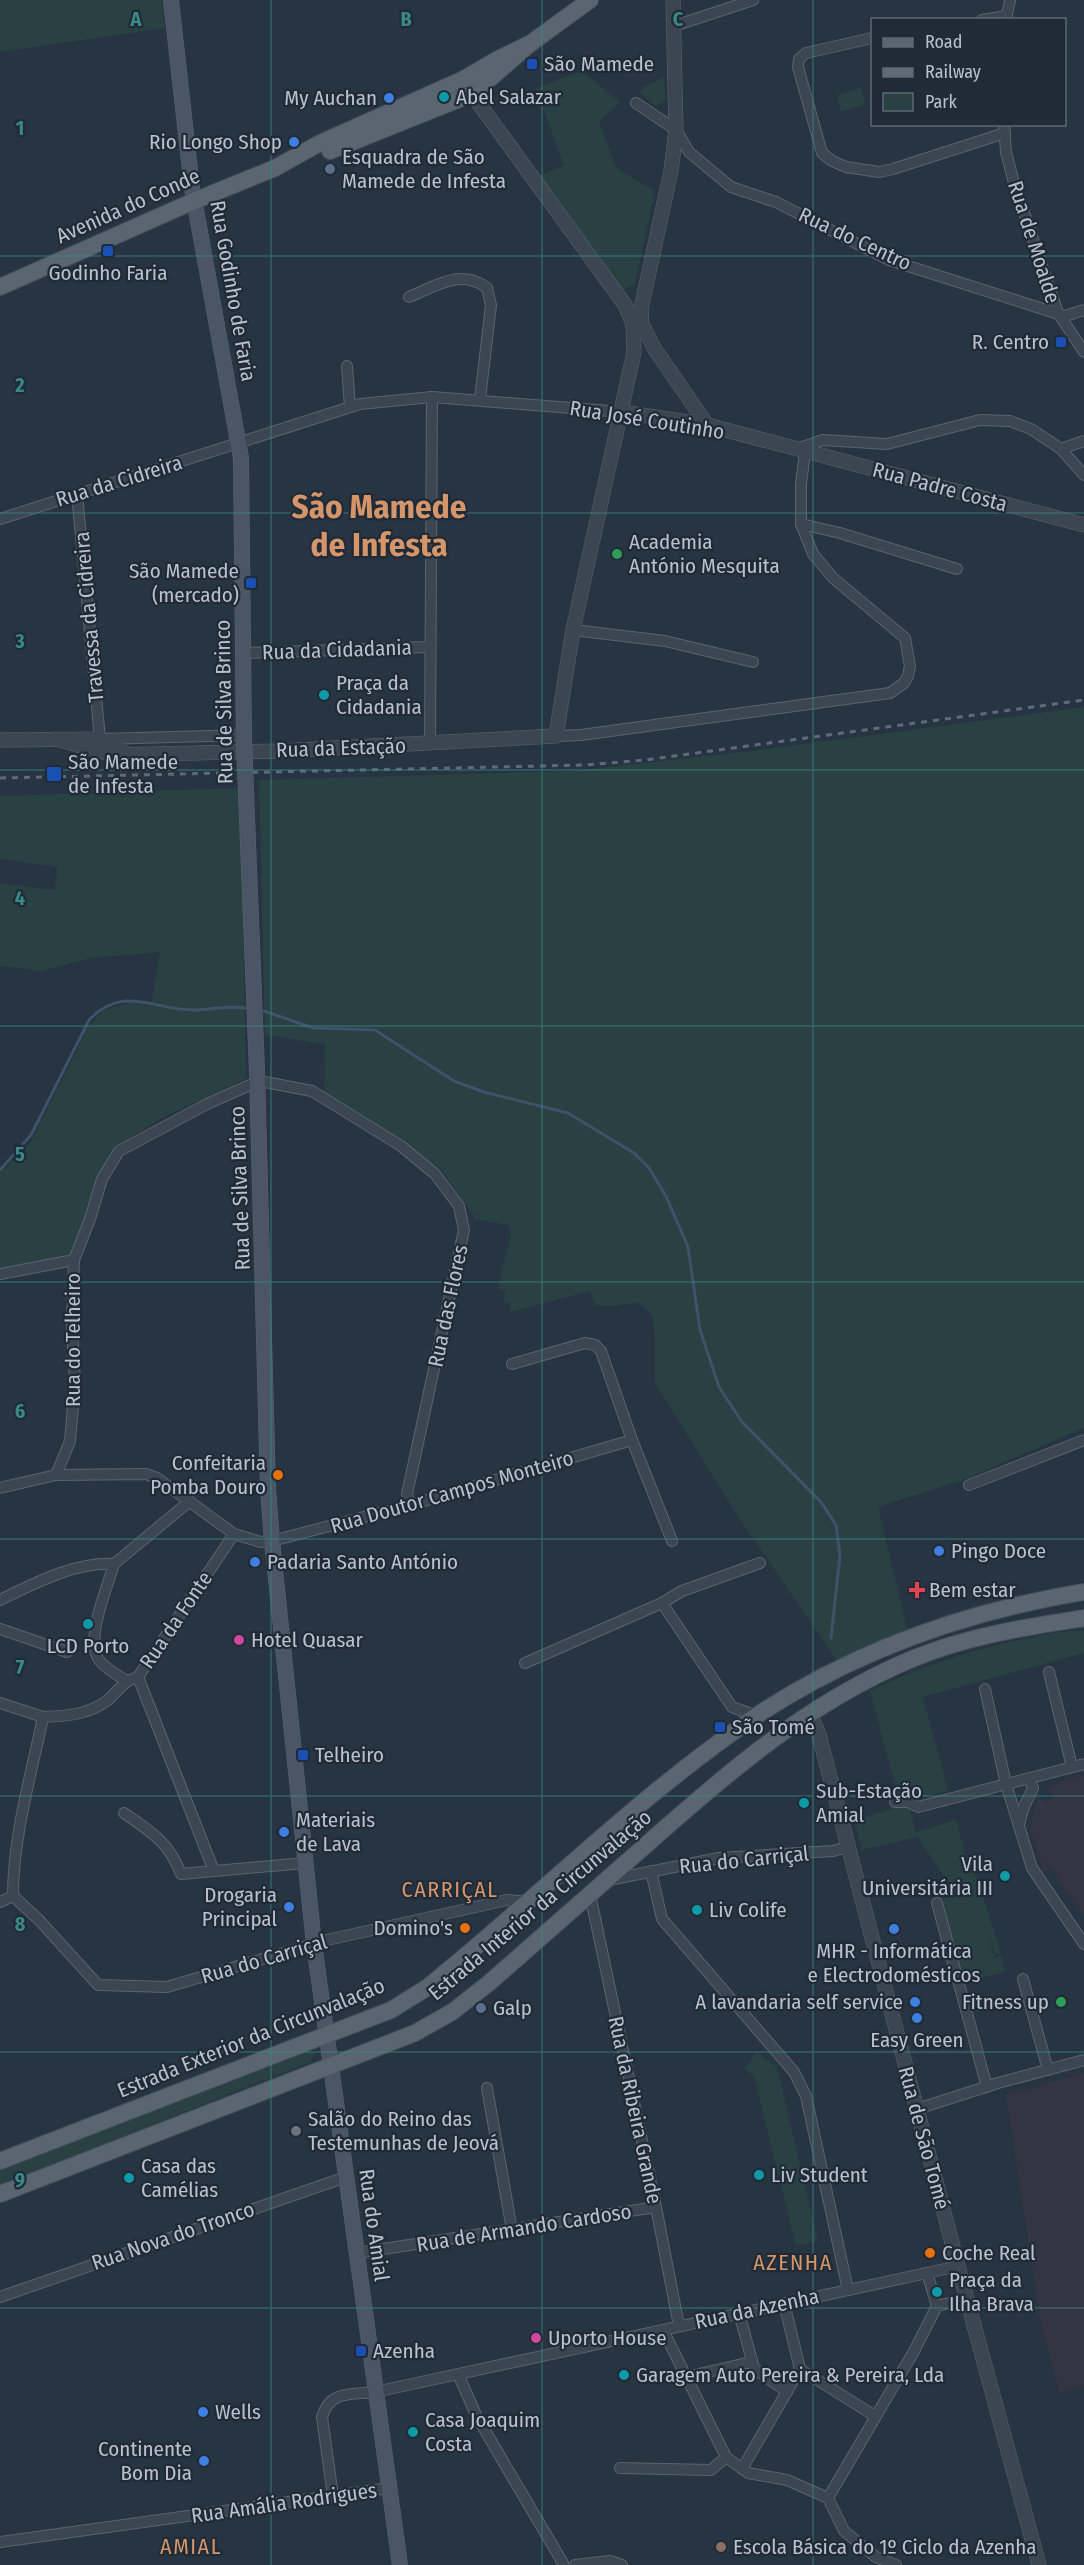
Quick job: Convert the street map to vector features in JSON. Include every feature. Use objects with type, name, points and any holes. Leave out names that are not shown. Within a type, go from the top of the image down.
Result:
[{"type":"main road","name":"Rua Godinho de Faria","points":[[171,0],[194,201],[241,458],[244,590]]},
{"type":"main road","name":"Avenida do Conde","points":[[0,287],[194,201],[275,168],[325,153],[472,94],[531,44],[590,0]]},
{"type":"main road","name":"Avenida do Conde","points":[[275,168],[320,143],[464,79],[498,59],[531,44]]},
{"type":"main road","name":"Rua de Silva Brinco","points":[[244,590],[245,738],[258,1078],[268,1489],[298,1783]]},
{"type":"main road","name":"Estrada Exterior da Circunvalação","points":[[0,2161],[391,2010],[428,1988],[639,1804],[731,1734],[780,1701],[868,1654],[971,1617],[1026,1601],[1084,1592]]},
{"type":"main road","name":"Estrada Interior da Circunvalação","points":[[0,2194],[330,2064],[415,2033],[452,2012],[489,1983],[737,1765],[810,1712],[858,1684],[903,1663],[955,1643],[1084,1618]]},
{"type":"main road","points":[[780,1701],[799,1704],[810,1712],[816,1692],[865,1666],[868,1654]]},
{"type":"main road","name":"Rua do Amial","points":[[298,1783],[314,1944],[400,2565]]},
{"type":"street","points":[[673,0],[676,130],[672,171],[638,324],[622,412],[573,630],[556,736],[581,735],[890,693],[904,683],[910,666],[905,638],[833,578],[813,554],[801,524],[800,451],[823,440],[887,444],[980,420],[1010,421],[1031,429],[1061,449],[1084,475]]},
{"type":"street","points":[[674,26],[753,0]]},
{"type":"street","points":[[1006,18],[1010,0]]},
{"type":"street","points":[[871,38],[806,53],[799,59],[798,67],[816,139],[822,153],[832,161],[846,167],[879,172],[1004,129]]},
{"type":"street","name":"Avenida do Conde","points":[[472,94],[472,84],[498,59]]},
{"type":"street","points":[[472,94],[625,305],[707,425]]},
{"type":"street","points":[[636,103],[676,130]]},
{"type":"street","name":"Rua de Moalde","points":[[1004,129],[1014,183],[1058,312],[1084,352]]},
{"type":"street","name":"Rua do Centro","points":[[676,130],[688,152],[731,188],[776,202],[889,260],[1058,312]]},
{"type":"street","points":[[409,297],[456,279],[469,278],[487,288],[491,305],[480,399]]},
{"type":"street","points":[[625,305],[644,300]]},
{"type":"street","points":[[1058,312],[1065,316],[1084,310]]},
{"type":"street","points":[[634,352],[643,347],[654,348]]},
{"type":"street","points":[[347,366],[350,407]]},
{"type":"street","points":[[430,744],[432,397]]},
{"type":"street","name":"Rua José Coutinho","points":[[238,444],[360,404],[432,397],[622,412],[707,425],[800,451]]},
{"type":"street","points":[[1061,449],[1084,441]]},
{"type":"street","name":"Rua da Cidreira","points":[[0,519],[238,444]]},
{"type":"street","name":"Rua Padre Costa","points":[[800,451],[1084,525]]},
{"type":"street","name":"Travessa da Cidreira","points":[[77,494],[100,739]]},
{"type":"street","points":[[801,524],[840,533],[957,569]]},
{"type":"street","points":[[573,630],[665,640],[753,662]]},
{"type":"street","name":"Rua da Cidadania","points":[[244,653],[429,648]]},
{"type":"street","name":"Rua da Estação","points":[[56,739],[114,755],[279,751],[556,736]]},
{"type":"street","name":"Rua da Estação","points":[[0,740],[245,738]]},
{"type":"street","name":"Rua da Estação","points":[[100,739],[126,753]]},
{"type":"street","name":"Rua do Telheiro","points":[[56,1475],[70,1441],[74,1395],[72,1324],[74,1260],[102,1179],[119,1151],[258,1078]]},
{"type":"street","name":"Rua das Flores","points":[[258,1078],[265,1082],[312,1090],[341,1107],[417,1158],[435,1174],[459,1206],[464,1230],[407,1494],[410,1505]]},
{"type":"street","points":[[0,1274],[74,1260]]},
{"type":"street","points":[[512,1364],[585,1343],[595,1345],[601,1351],[632,1440],[672,1541]]},
{"type":"street","name":"Rua Doutor Campos Monteiro","points":[[272,1541],[410,1505],[632,1440]]},
{"type":"street","points":[[969,1485],[1084,1440]]},
{"type":"street","points":[[0,1488],[56,1475],[146,1474],[157,1478],[234,1534],[261,1542],[272,1541]]},
{"type":"street","points":[[125,1680],[100,1663],[93,1645],[96,1626],[114,1564],[190,1501]]},
{"type":"street","name":"Rua da Fonte","points":[[43,1717],[75,1715],[92,1710],[107,1700],[125,1680],[138,1677],[234,1534]]},
{"type":"street","points":[[0,1600],[67,1571],[96,1563],[114,1564]]},
{"type":"street","points":[[525,1663],[662,1604],[682,1591],[760,1563]]},
{"type":"street","points":[[662,1604],[732,1707],[757,1716]]},
{"type":"street","points":[[0,1629],[67,1652]]},
{"type":"street","points":[[1049,1672],[1072,1767]]},
{"type":"street","points":[[138,1677],[214,1871]]},
{"type":"street","points":[[985,1689],[1006,1784],[1037,1877],[1084,1944]]},
{"type":"street","points":[[0,1703],[43,1717],[17,1844],[13,1869],[13,1896],[0,1902]]},
{"type":"street","points":[[731,1734],[732,1707]]},
{"type":"street","name":"Rua de São Tomé","points":[[810,1712],[819,1735],[916,2109],[1039,2565]]},
{"type":"street","points":[[895,1802],[908,1802],[918,1808],[1084,1764]]},
{"type":"street","points":[[1030,1794],[1053,1772]]},
{"type":"street","points":[[1019,1825],[1033,1784],[1029,1778]]},
{"type":"street","points":[[124,1813],[154,1834],[174,1854],[181,1874],[305,1863]]},
{"type":"street","name":"Rua do Carriçal","points":[[606,1880],[719,1858],[833,1851],[847,1847]]},
{"type":"street","points":[[651,1871],[662,1919],[794,2072],[806,2096],[848,2290]]},
{"type":"street","name":"Rua da Ribeira Grande","points":[[590,1894],[679,2326]]},
{"type":"street","name":"Rua do Carriçal","points":[[13,1896],[98,1985],[167,1987],[314,1944],[507,1900],[528,1902]]},
{"type":"street","points":[[937,1903],[987,2087]]},
{"type":"street","points":[[1023,1979],[1048,2070]]},
{"type":"street","points":[[916,2109],[1084,2060]]},
{"type":"street","points":[[487,2088],[512,2230]]},
{"type":"street","name":"Rua Nova do Tronco","points":[[0,2297],[346,2177]]},
{"type":"street","name":"Rua de Armando Cardoso","points":[[357,2253],[656,2207]]},
{"type":"street","points":[[828,2498],[874,2416],[916,2348],[937,2306],[927,2273],[958,2266]]},
{"type":"street","name":"Rua da Azenha","points":[[333,2496],[322,2417],[325,2406],[338,2396],[375,2392],[927,2273]]},
{"type":"street","points":[[937,2306],[967,2299]]},
{"type":"street","points":[[742,2469],[800,2369],[784,2303]]},
{"type":"street","points":[[739,2313],[751,2362],[760,2374],[787,2392]]},
{"type":"street","points":[[663,2330],[726,2457],[742,2469],[787,2480],[828,2498],[844,2531],[876,2557],[896,2565]]},
{"type":"street","points":[[686,2377],[751,2362]]},
{"type":"street","points":[[800,2369],[874,2416]]},
{"type":"street","points":[[458,2374],[477,2417],[564,2565]]},
{"type":"street","points":[[620,2468],[711,2470],[726,2457]]},
{"type":"street","name":"Rua Amália Rodrigues","points":[[0,2542],[389,2488]]},
{"type":"street","points":[[575,2565],[610,2561],[622,2565]]},
{"type":"shaded area","points":[[1084,1775],[1084,1916],[1051,1868],[1044,1873],[1030,1828],[1035,1805],[1040,1798],[1047,1803],[1054,1794],[1048,1789],[1061,1781]]},
{"type":"shaded area","points":[[1084,2073],[1084,2385],[1060,2394],[1042,2329],[1006,2095]]},
{"type":"green space","points":[[0,0],[162,0],[165,28],[0,52]]},
{"type":"green space","points":[[582,71],[620,102],[599,122],[617,169],[655,191],[635,284],[620,291],[537,176],[564,166],[536,88]]},
{"type":"green space","points":[[664,77],[666,101],[656,106],[639,93],[643,87]]},
{"type":"green space","points":[[861,88],[865,104],[841,112],[837,95]]},
{"type":"green space","points":[[1084,707],[1084,1428],[963,1480],[878,1507],[907,1629],[838,1662],[737,1515],[655,1383],[655,1336],[652,1316],[644,1306],[635,1303],[612,1306],[595,1305],[590,1291],[511,1312],[509,1302],[503,1303],[505,1291],[498,1289],[511,1233],[508,1225],[474,1219],[440,1168],[324,1095],[325,1044],[265,1035],[259,780],[573,771],[759,750]]},
{"type":"green space","points":[[241,788],[246,1079],[161,1118],[114,1148],[71,1257],[0,1270],[0,1173],[29,1145],[86,1029],[104,1010],[131,1002],[151,1006],[160,952],[91,958],[41,971],[0,966],[0,883],[54,890],[58,867],[0,859],[0,796]]},
{"type":"green space","points":[[1066,1631],[1084,1631],[1084,1653],[923,1697],[948,1791],[914,1799],[898,1795],[870,1691],[942,1661],[990,1647]]},
{"type":"green space","points":[[905,1805],[909,1807],[916,1832],[956,1820],[969,1868],[974,1869],[1001,1953],[995,1954],[988,1932],[994,1957],[990,1959],[1002,1956],[1005,1972],[964,1983],[942,1899],[954,1896],[953,1889],[917,1837],[862,1850],[854,1820]]},
{"type":"green space","points":[[309,2050],[316,2054],[310,2062],[0,2186],[0,2167]]},
{"type":"green space","points":[[757,2052],[777,2067],[818,2241],[796,2246],[754,2076],[744,2069]]},
{"type":"waterway","points":[[0,1170],[31,1135],[89,1020],[102,1009],[114,1003],[126,1001],[194,1010],[245,1008]]},
{"type":"waterway","points":[[264,1011],[313,1028],[375,1030],[454,1081],[484,1092],[568,1113],[634,1153],[649,1168],[666,1196],[688,1247],[700,1330],[719,1387],[742,1422],[821,1502],[836,1525],[840,1555],[831,1638]]},
{"type":"railway","points":[[0,778],[586,765],[645,760],[1084,700]]},
{"type":"place","name":"São Mamede","points":[[532,64]]},
{"type":"place","name":"Abel Salazar","points":[[444,97]]},
{"type":"place","name":"My Auchan","points":[[389,98]]},
{"type":"place","name":"Rio Longo Shop","points":[[294,142]]},
{"type":"place","name":"Esquadra de São Mamede de Infesta","points":[[330,169]]},
{"type":"place","name":"Godinho Faria","points":[[108,251]]},
{"type":"place","name":"R. Centro","points":[[1061,342]]},
{"type":"place","name":"Academia António Mesquita","points":[[617,554]]},
{"type":"place","name":"São Mamede (mercado)","points":[[251,583]]},
{"type":"place","name":"Praça da Cidadania","points":[[324,695]]},
{"type":"place","name":"São Mamede de Infesta","points":[[54,774]]},
{"type":"place","name":"Confeitaria Pomba Douro","points":[[278,1475]]},
{"type":"place","name":"Pingo Doce","points":[[939,1551]]},
{"type":"place","name":"Padaria Santo António","points":[[255,1562]]},
{"type":"place","name":"Bem estar","points":[[917,1590]]},
{"type":"place","name":"LCD Porto","points":[[88,1624]]},
{"type":"place","name":"Hotel Quasar","points":[[239,1640]]},
{"type":"place","name":"São Tomé","points":[[720,1727]]},
{"type":"place","name":"Telheiro","points":[[303,1755]]},
{"type":"place","name":"Sub-Estação Amial","points":[[804,1803]]},
{"type":"place","name":"Materiais de Lava","points":[[284,1832]]},
{"type":"place","name":"Vila Universitária III","points":[[1005,1876]]},
{"type":"place","name":"Drogaria Principal","points":[[289,1907]]},
{"type":"place","name":"Liv Colife","points":[[697,1910]]},
{"type":"place","name":"Domino's","points":[[465,1928]]},
{"type":"place","name":"MHR - Informática e Electrodomésticos","points":[[894,1929]]},
{"type":"place","name":"A lavandaria self service","points":[[915,2002]]},
{"type":"place","name":"Fitness up","points":[[1061,2002]]},
{"type":"place","name":"Galp","points":[[481,2008]]},
{"type":"place","name":"Easy Green","points":[[917,2018]]},
{"type":"place","name":"Salão do Reino das Testemunhas de Jeová","points":[[296,2131]]},
{"type":"place","name":"Liv Student","points":[[759,2175]]},
{"type":"place","name":"Casa das Camélias","points":[[129,2178]]},
{"type":"place","name":"Coche Real","points":[[930,2253]]},
{"type":"place","name":"Praça da Ilha Brava","points":[[937,2292]]},
{"type":"place","name":"Uporto House","points":[[536,2338]]},
{"type":"place","name":"Azenha","points":[[361,2351]]},
{"type":"place","name":"Garagem Auto Pereira & Pereira, Lda","points":[[624,2375]]},
{"type":"place","name":"Wells","points":[[203,2412]]},
{"type":"place","name":"Casa Joaquim Costa","points":[[413,2432]]},
{"type":"place","name":"Continente Bom Dia","points":[[204,2461]]},
{"type":"place","name":"Escola Básica do 1º Ciclo da Azenha","points":[[721,2547]]},
{"type":"district","name":"São Mamede de Infesta","points":[[379,526]]},
{"type":"district","name":"CARRIÇAL","points":[[450,1889]]},
{"type":"district","name":"AZENHA","points":[[793,2262]]},
{"type":"district","name":"AMIAL","points":[[191,2546]]}]
